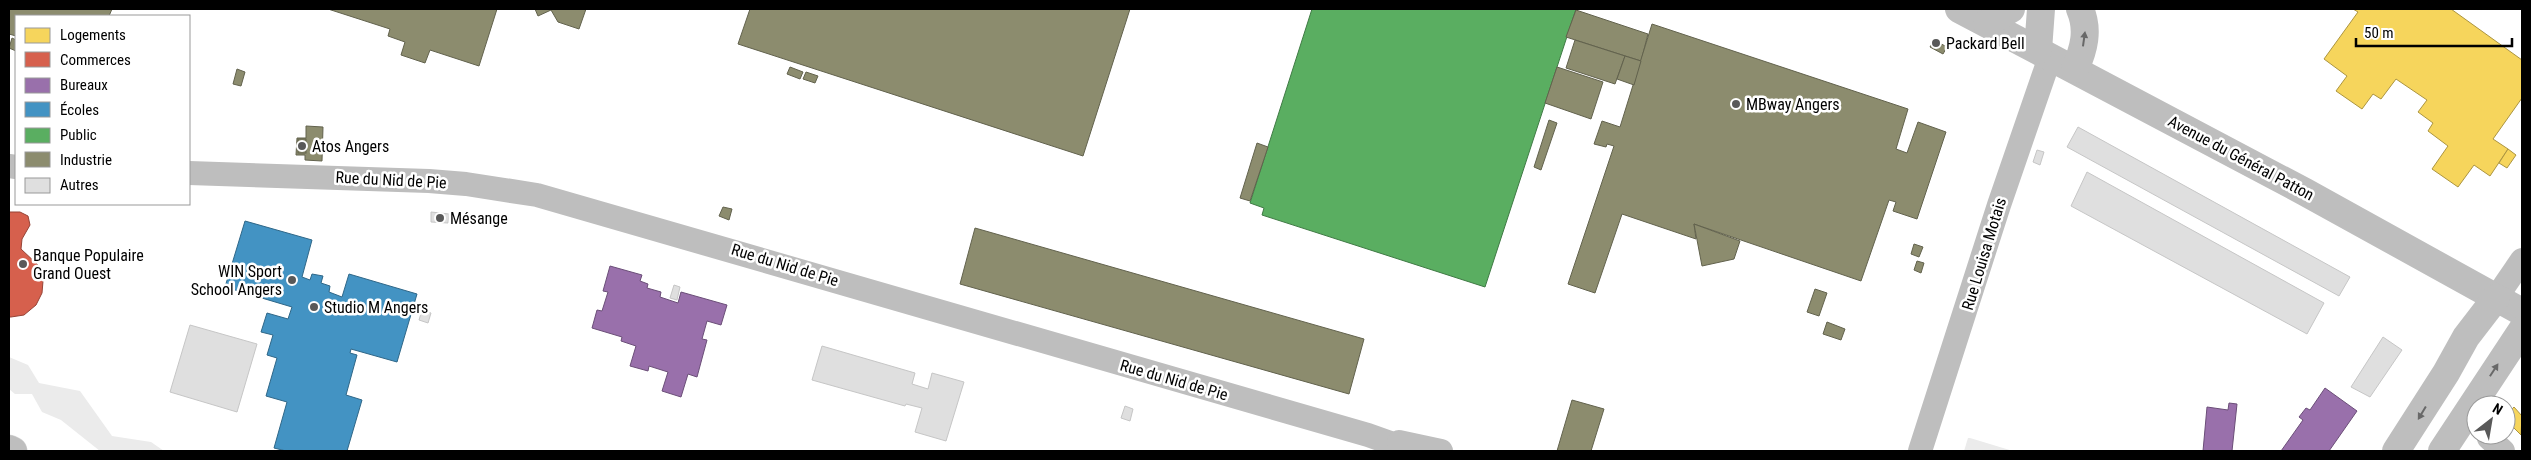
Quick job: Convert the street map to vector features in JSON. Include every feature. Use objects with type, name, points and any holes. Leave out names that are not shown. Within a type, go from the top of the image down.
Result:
[{"type":"main road","name":"Avenue du Général Patton","points":[[1959,9],[2075,69],[2522,312]]},
{"type":"main road","points":[[1987,23],[2011,9]]},
{"type":"main road","points":[[2041,9],[2044,54]]},
{"type":"main road","points":[[2075,69],[2086,36],[2084,18],[2080,9]]},
{"type":"main road","points":[[2396,451],[2446,373],[2466,337],[2496,298]]},
{"type":"main road","points":[[2442,451],[2522,330]]},
{"type":"main road","points":[[9,448],[13,451]]},
{"type":"street","name":"Rue Louisa Motais","points":[[1920,451],[1999,205],[2044,54]]},
{"type":"street","name":"Rue du Nid de Pie","points":[[190,173],[429,181],[466,184],[537,195],[1368,435],[1413,451]]},
{"type":"street","points":[[2496,298],[2522,260]]},
{"type":"street","name":"Rue du Nid de Pie","points":[[1368,435],[1442,451]]},
{"type":"shaded area","points":[[9,357],[28,365],[39,383],[80,391],[112,436],[151,442],[164,451],[100,451],[61,420],[42,412],[32,394],[15,394],[9,389]]},
{"type":"shaded area","points":[[1968,438],[1970,438],[2013,451],[1964,451]]},
{"type":"building: Logements","points":[[2353,9],[2451,9],[2522,60],[2522,98],[2493,139],[2508,149],[2490,176],[2474,165],[2458,187],[2432,169],[2448,146],[2428,131],[2433,123],[2418,112],[2427,100],[2396,79],[2381,99],[2373,94],[2362,109],[2336,91],[2347,76],[2324,59],[2358,12]]},
{"type":"building: Logements","points":[[2508,149],[2516,155],[2507,168],[2499,163]]},
{"type":"building: Logements","points":[[2516,409],[2522,416],[2521,435],[2516,430]]},
{"type":"building: Commerces","name":"Banque Populaire Grand Ouest","points":[[9,212],[20,212],[28,216],[30,225],[22,239],[21,249],[38,265],[43,281],[42,293],[36,305],[24,315],[11,317],[9,317]]},
{"type":"building: Bureaux","points":[[610,266],[642,275],[640,281],[648,284],[647,288],[661,292],[660,297],[678,303],[681,292],[727,305],[721,325],[707,321],[702,339],[707,340],[697,377],[688,374],[681,397],[662,391],[668,372],[649,366],[648,371],[630,366],[636,346],[621,341],[622,337],[592,328],[597,310],[602,311],[608,292],[603,291]]},
{"type":"building: Bureaux","points":[[2325,388],[2357,411],[2329,451],[2281,451],[2303,420],[2299,417],[2306,408],[2310,410]]},
{"type":"building: Bureaux","points":[[2229,403],[2237,404],[2232,451],[2203,451],[2207,407],[2228,410]]},
{"type":"building: Écoles","points":[[245,221],[312,240],[302,277],[310,280],[312,274],[323,276],[321,283],[330,286],[329,292],[342,297],[349,274],[417,294],[397,362],[351,349],[350,353],[357,355],[346,395],[362,400],[347,451],[286,451],[274,448],[287,402],[266,396],[277,358],[267,355],[273,335],[261,332],[267,313],[288,319],[292,307],[225,287]]},
{"type":"building: Public","points":[[1312,9],[1576,9],[1485,287],[1262,215],[1264,208],[1250,203]]},
{"type":"building: Industrie","points":[[9,9],[112,9],[109,15],[15,15],[15,36],[9,34]]},
{"type":"building: Industrie","points":[[328,9],[497,9],[479,66],[430,50],[425,63],[401,55],[405,42],[388,36],[390,29]]},
{"type":"building: Industrie","points":[[535,9],[586,9],[579,29],[558,22],[551,10],[538,16]]},
{"type":"building: Industrie","points":[[750,9],[1130,9],[1083,156],[738,44]]},
{"type":"building: Industrie","points":[[1576,10],[1648,34],[1641,61],[1566,37]]},
{"type":"building: Industrie","points":[[1652,24],[1908,109],[1896,149],[1907,153],[1918,122],[1946,132],[1917,219],[1893,211],[1896,202],[1889,200],[1861,281],[1694,224],[1696,239],[1622,214],[1595,293],[1568,284],[1614,146],[1607,144],[1606,147],[1594,144],[1602,121],[1620,127]]},
{"type":"building: Industrie","points":[[12,38],[15,40],[15,51],[9,48]]},
{"type":"building: Industrie","points":[[1575,40],[1625,56],[1615,84],[1566,68]]},
{"type":"building: Industrie","name":"Packard Bell","points":[[1934,40],[1947,47],[1943,54],[1930,47]]},
{"type":"building: Industrie","points":[[1625,56],[1641,61],[1634,85],[1617,79]]},
{"type":"building: Industrie","points":[[790,67],[803,72],[800,79],[787,74]]},
{"type":"building: Industrie","points":[[1557,67],[1603,82],[1591,119],[1545,103]]},
{"type":"building: Industrie","points":[[237,69],[245,72],[241,86],[233,84]]},
{"type":"building: Industrie","points":[[806,72],[818,76],[815,83],[803,79]]},
{"type":"building: Industrie","points":[[1549,120],[1557,123],[1541,170],[1534,167]]},
{"type":"building: Industrie","points":[[306,126],[323,127],[322,161],[305,160],[305,155],[296,155],[297,138],[306,138]]},
{"type":"building: Industrie","name":"Atos Angers","points":[[298,139],[306,139],[306,153],[298,153]]},
{"type":"building: Industrie","points":[[1257,143],[1268,147],[1250,201],[1240,198]]},
{"type":"building: Industrie","points":[[723,207],[732,209],[729,220],[719,216]]},
{"type":"building: Industrie","points":[[1694,224],[1740,241],[1734,259],[1702,266]]},
{"type":"building: Industrie","points":[[975,228],[1364,339],[1349,394],[960,284]]},
{"type":"building: Industrie","points":[[1914,244],[1923,247],[1919,257],[1911,254]]},
{"type":"building: Industrie","points":[[1917,261],[1924,263],[1921,273],[1914,270]]},
{"type":"building: Industrie","points":[[1815,289],[1827,293],[1819,316],[1807,312]]},
{"type":"building: Industrie","points":[[1827,322],[1845,329],[1841,340],[1823,334]]},
{"type":"building: Industrie","points":[[1572,400],[1604,409],[1591,451],[1557,451]]},
{"type":"building: Autres","points":[[2078,127],[2350,277],[2339,296],[2067,147]]},
{"type":"building: Autres","points":[[2037,150],[2044,152],[2040,165],[2033,162]]},
{"type":"building: Autres","points":[[2087,172],[2324,303],[2307,334],[2071,206]]},
{"type":"building: Autres","name":"Mésange","points":[[431,212],[449,214],[448,223],[431,222]]},
{"type":"building: Autres","points":[[674,285],[680,287],[677,300],[670,298]]},
{"type":"building: Autres","points":[[422,310],[431,313],[428,323],[419,320]]},
{"type":"building: Autres","points":[[190,325],[257,344],[237,412],[170,392]]},
{"type":"building: Autres","points":[[2383,337],[2402,350],[2370,397],[2351,387]]},
{"type":"building: Autres","points":[[822,346],[915,373],[912,384],[928,389],[932,373],[964,382],[946,441],[915,432],[922,408],[906,404],[905,406],[812,380]]},
{"type":"building: Autres","points":[[1125,406],[1133,409],[1130,421],[1121,418]]},
{"type":"place","name":"Packard Bell","points":[[1936,43]]},
{"type":"place","name":"MBway Angers","points":[[1736,104]]},
{"type":"place","name":"Atos Angers","points":[[302,146]]},
{"type":"place","name":"Mésange","points":[[440,218]]},
{"type":"place","name":"Banque Populaire Grand Ouest","points":[[23,264]]},
{"type":"place","name":"WIN Sport School Angers","points":[[292,280]]},
{"type":"place","name":"Studio M Angers","points":[[314,307]]}]
